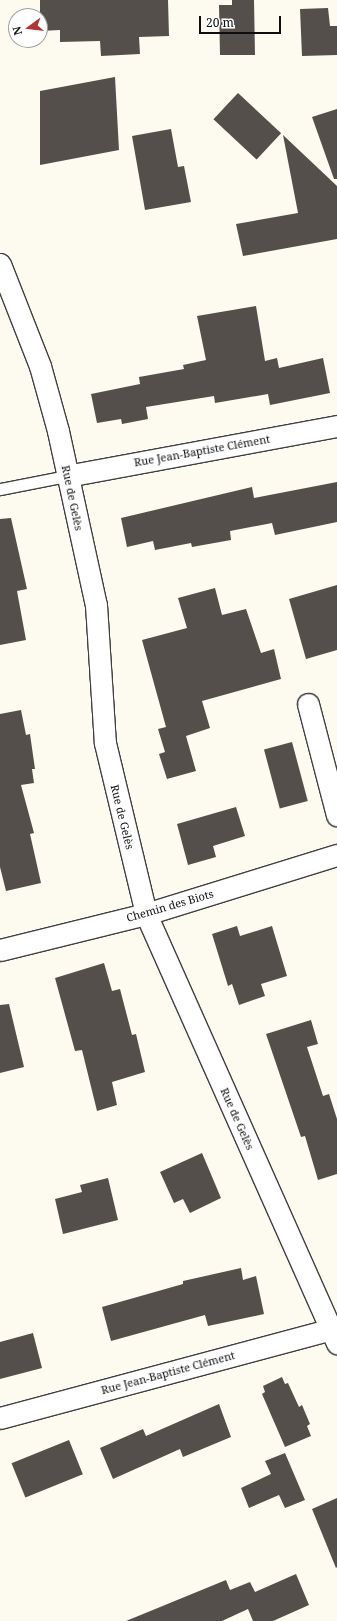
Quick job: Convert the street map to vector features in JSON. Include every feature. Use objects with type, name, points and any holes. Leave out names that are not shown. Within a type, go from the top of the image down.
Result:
[{"type":"street","name":"Rue de Gelès","points":[[0,264],[40,366],[58,431],[96,604],[105,743],[146,914],[335,1334]]},
{"type":"street","name":"Rue Jean-Baptiste Clément","points":[[67,476],[337,426]]},
{"type":"street","points":[[308,704],[337,815]]},
{"type":"street","name":"Chemin des Biots","points":[[0,950],[146,914],[337,855]]},
{"type":"street","name":"Rue Jean-Baptiste Clément","points":[[0,1418],[335,1334]]},
{"type":"lane","points":[[0,489],[67,476]]},
{"type":"building","points":[[40,0],[168,0],[169,36],[139,37],[140,54],[101,56],[100,41],[60,42],[60,30],[48,31],[48,8],[40,8]]},
{"type":"building","points":[[232,0],[254,0],[255,55],[220,55],[219,5],[232,5]]},
{"type":"building","points":[[328,8],[330,26],[337,26],[337,55],[302,56],[300,9]]},
{"type":"building","points":[[115,77],[119,150],[40,165],[40,91]]},
{"type":"building","points":[[238,93],[281,133],[257,160],[213,119]]},
{"type":"building","points":[[337,109],[337,179],[334,179],[312,117]]},
{"type":"building","points":[[171,129],[178,167],[184,166],[191,202],[145,210],[132,136]]},
{"type":"building","points":[[283,135],[337,186],[337,239],[243,256],[236,224],[298,213]]},
{"type":"building","points":[[256,306],[265,361],[277,358],[279,368],[323,358],[330,393],[270,405],[268,394],[215,403],[214,396],[146,407],[148,419],[122,424],[121,419],[97,423],[91,394],[140,384],[139,377],[184,369],[183,365],[206,360],[197,316]]},
{"type":"building","points":[[337,482],[337,522],[275,535],[272,523],[230,531],[231,540],[192,547],[191,543],[155,550],[153,541],[127,547],[121,518],[252,487],[254,498]]},
{"type":"building","points":[[11,518],[27,589],[17,591],[26,640],[0,645],[0,519]]},
{"type":"building","points":[[337,585],[337,650],[306,659],[289,599]]},
{"type":"building","points":[[215,588],[222,615],[246,609],[261,653],[274,649],[281,679],[202,701],[210,728],[186,736],[196,771],[167,779],[159,754],[165,752],[158,729],[166,727],[142,640],[187,628],[178,598]]},
{"type":"building","points":[[21,710],[26,735],[30,734],[35,769],[32,769],[34,783],[21,785],[34,833],[30,834],[41,883],[6,891],[0,867],[0,714]]},
{"type":"building","points":[[292,742],[308,801],[280,808],[264,750]]},
{"type":"building","points":[[236,807],[245,836],[213,846],[216,857],[188,865],[177,824]]},
{"type":"building","points":[[237,926],[240,936],[272,926],[287,976],[261,984],[265,996],[239,1005],[232,984],[228,986],[212,934]]},
{"type":"building","points":[[104,963],[112,991],[120,989],[132,1035],[136,1034],[145,1072],[112,1082],[117,1105],[97,1111],[82,1050],[75,1051],[55,978]]},
{"type":"building","points":[[9,1004],[24,1067],[0,1073],[0,1005]]},
{"type":"building","points":[[311,1020],[318,1044],[307,1047],[323,1096],[329,1094],[337,1119],[337,1174],[318,1180],[305,1136],[301,1137],[266,1034]]},
{"type":"building","points":[[202,1153],[221,1198],[190,1213],[183,1199],[174,1203],[160,1172]]},
{"type":"building","points":[[108,1178],[118,1220],[63,1234],[55,1199],[82,1192],[80,1185]]},
{"type":"building","points":[[241,1268],[243,1280],[256,1276],[264,1314],[208,1326],[205,1315],[111,1341],[102,1307],[183,1284],[183,1281]]},
{"type":"building","points":[[33,1333],[42,1368],[0,1379],[0,1342]]},
{"type":"building","points":[[282,1377],[285,1384],[288,1383],[299,1407],[302,1405],[310,1424],[307,1426],[311,1436],[285,1447],[262,1394],[265,1392],[263,1386]]},
{"type":"building","points":[[219,1404],[231,1437],[183,1457],[180,1449],[113,1479],[100,1448],[143,1429],[146,1436]]},
{"type":"building","points":[[69,1440],[83,1474],[25,1498],[12,1463]]},
{"type":"building","points":[[285,1453],[305,1500],[285,1508],[279,1495],[249,1508],[241,1488],[271,1474],[265,1461]]},
{"type":"building","points":[[337,1498],[337,1567],[336,1568],[312,1509]]},
{"type":"building","points":[[296,1574],[309,1605],[273,1621],[253,1621],[248,1609],[222,1621],[126,1621],[226,1580],[230,1590],[250,1582],[255,1592]]}]
